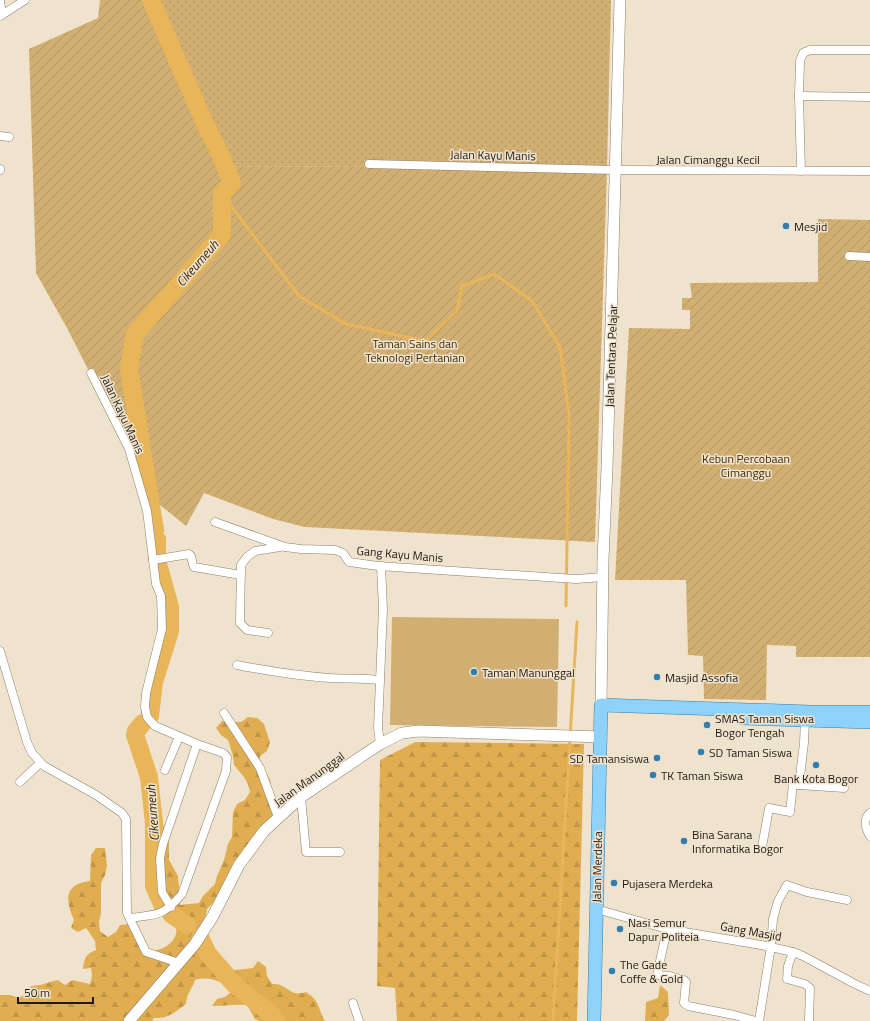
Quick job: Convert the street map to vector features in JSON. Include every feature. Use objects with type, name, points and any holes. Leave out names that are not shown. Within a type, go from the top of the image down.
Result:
[{"type":"main road","name":"Jalan Tentara Pelajar","points":[[601,709],[603,560],[608,468],[620,0]]},
{"type":"main road","points":[[601,709],[699,712],[870,712]]},
{"type":"main road","name":"Jalan Merdeka","points":[[594,1021],[601,709]]},
{"type":"main road","points":[[699,712],[805,720],[870,722]]},
{"type":"main road","name":"Jalan Manunggal","points":[[129,1021],[195,944],[213,916],[243,859],[264,831],[301,797],[380,744],[409,731],[601,737]]},
{"type":"street","points":[[1,16],[24,0]]},
{"type":"street","points":[[0,2],[1,16]]},
{"type":"street","points":[[801,171],[799,96],[800,61],[803,53],[810,50],[870,50]]},
{"type":"street","points":[[799,96],[870,97]]},
{"type":"street","points":[[0,136],[9,137]]},
{"type":"street","name":"Jalan Kayu Manis","points":[[369,164],[616,170]]},
{"type":"street","name":"Jalan Cimanggu Kecil","points":[[616,170],[870,171]]},
{"type":"street","points":[[850,256],[870,257]]},
{"type":"street","name":"Jalan Kayu Manis","points":[[91,373],[129,449],[146,511],[156,584],[161,596],[162,629],[146,693],[145,707],[147,717],[155,726],[179,737]]},
{"type":"street","name":"Gang Kayu Manis","points":[[215,522],[284,547],[335,550],[343,553],[349,562],[382,566],[576,579],[603,577]]},
{"type":"street","points":[[268,633],[247,630],[240,623],[241,565],[247,557],[255,551],[284,547]]},
{"type":"street","points":[[153,560],[189,554],[194,567],[241,575]]},
{"type":"street","points":[[380,744],[378,728],[383,609],[382,566]]},
{"type":"street","points":[[0,651],[26,742],[32,753],[40,763],[96,795],[122,813],[126,819],[127,912],[146,952],[179,963]]},
{"type":"street","points":[[238,665],[282,673],[330,678],[365,678],[380,680]]},
{"type":"street","points":[[224,713],[260,768],[278,817]]},
{"type":"street","points":[[799,785],[805,720]]},
{"type":"street","points":[[130,918],[160,914],[171,906],[182,894],[226,771],[226,755],[179,737],[165,770]]},
{"type":"street","points":[[171,906],[162,892],[160,858],[163,844],[197,744]]},
{"type":"street","points":[[20,782],[40,763]]},
{"type":"street","points":[[762,847],[769,808],[790,812],[793,784],[844,788]]},
{"type":"street","points":[[301,797],[306,852],[340,852]]},
{"type":"street","points":[[870,813],[866,817],[865,823],[866,829],[870,836]]},
{"type":"street","points":[[667,929],[657,975],[670,976],[686,982],[684,1004],[741,1016],[757,1021],[775,909],[787,885],[807,892],[847,900]]},
{"type":"street","name":"Gang Masjid","points":[[596,909],[667,929],[770,946],[793,952],[870,991]]},
{"type":"street","points":[[793,952],[788,966],[786,979],[805,984],[810,988],[809,1021]]},
{"type":"street","points":[[353,1003],[359,1021]]},
{"type":"green space","name":"Taman Sains dan Teknologi Pertanian","points":[[100,0],[142,0],[218,166],[607,168],[595,542],[305,527],[273,519],[204,493],[186,526],[155,501],[67,328],[36,273],[29,49],[98,18]]},
{"type":"green space","points":[[142,0],[611,0],[607,168],[218,166]]},
{"type":"green space","name":"Kebun Percobaan Cimanggu","points":[[818,219],[870,220],[870,657],[796,657],[796,646],[767,645],[766,700],[704,699],[703,656],[688,655],[686,580],[615,580],[629,328],[690,329],[690,310],[682,310],[682,298],[692,298],[690,283],[818,282]]},
{"type":"green space","name":"Taman Manunggal","points":[[392,617],[559,619],[557,727],[390,725]]},
{"type":"green space","points":[[248,717],[257,718],[264,724],[270,742],[267,751],[260,756],[259,766],[266,772],[270,780],[277,813],[229,871],[228,880],[214,902],[207,909],[204,926],[205,935],[212,942],[219,962],[225,969],[235,970],[253,968],[258,961],[266,967],[267,976],[272,984],[280,985],[295,993],[306,992],[311,996],[316,1002],[325,1021],[259,1021],[255,1019],[247,1005],[212,1006],[217,999],[225,997],[232,991],[225,984],[215,980],[200,979],[195,980],[187,997],[186,1004],[171,1014],[154,1018],[152,1021],[0,1021],[0,995],[10,995],[19,998],[26,993],[31,986],[58,980],[65,985],[72,980],[90,984],[92,976],[91,968],[83,969],[83,965],[88,955],[96,950],[95,941],[86,928],[78,932],[71,928],[74,920],[68,900],[71,889],[81,883],[90,881],[91,855],[96,848],[105,848],[107,866],[101,883],[100,931],[108,937],[116,932],[120,925],[129,924],[150,952],[164,948],[173,940],[176,935],[176,924],[174,918],[165,903],[157,903],[152,896],[153,887],[147,872],[147,863],[156,829],[163,824],[169,841],[169,860],[178,876],[180,905],[199,903],[203,896],[215,884],[224,860],[228,844],[232,837],[233,812],[237,804],[245,800],[250,792],[244,777],[234,765],[228,740],[221,735],[216,728],[222,721],[241,722]]},
{"type":"green space","points":[[415,742],[584,744],[577,1021],[397,1021],[395,988],[377,986],[380,760]]},
{"type":"green space","points":[[660,985],[668,992],[669,1015],[664,1021],[645,1021],[646,1002],[658,998]]},
{"type":"waterway","name":"Cikeumeuh","points":[[151,0],[232,183],[222,194],[222,235],[135,334],[129,369],[155,530]]},
{"type":"waterway","points":[[222,194],[299,296],[346,324],[425,341],[457,311],[462,286],[494,274],[532,301],[560,347],[569,414],[566,606]]},
{"type":"waterway","name":"Cikeumeuh","points":[[157,539],[157,556]]},
{"type":"waterway","name":"Cikeumeuh","points":[[150,716],[154,682],[170,631],[170,607],[158,564]]},
{"type":"waterway","points":[[553,1021],[577,622]]},
{"type":"waterway","name":"Cikeumeuh","points":[[143,723],[136,731],[135,735],[149,777],[154,823],[154,886],[163,906]]},
{"type":"waterway","name":"Cikeumeuh","points":[[171,914],[187,925]]},
{"type":"waterway","name":"Cikeumeuh","points":[[200,937],[208,954],[234,984],[272,1015],[276,1021]]},
{"type":"place","name":"Mesjid","points":[[786,226]]},
{"type":"place","name":"Taman Manunggal","points":[[474,672]]},
{"type":"place","name":"Masjid Assofia","points":[[657,677]]},
{"type":"place","name":"SMAS Taman Siswa Bogor Tengah","points":[[707,725]]},
{"type":"place","name":"SD Taman Siswa","points":[[701,752]]},
{"type":"place","name":"SD Tamansiswa","points":[[657,758]]},
{"type":"place","name":"Bank Kota Bogor","points":[[816,765]]},
{"type":"place","name":"TK Taman Siswa","points":[[653,775]]},
{"type":"place","name":"Bina Sarana Informatika Bogor","points":[[684,841]]},
{"type":"place","name":"Pujasera Merdeka","points":[[614,883]]},
{"type":"place","name":"Nasi Semur Dapur Politeia","points":[[620,929]]},
{"type":"place","name":"The Gade Coffe & Gold","points":[[612,971]]}]
